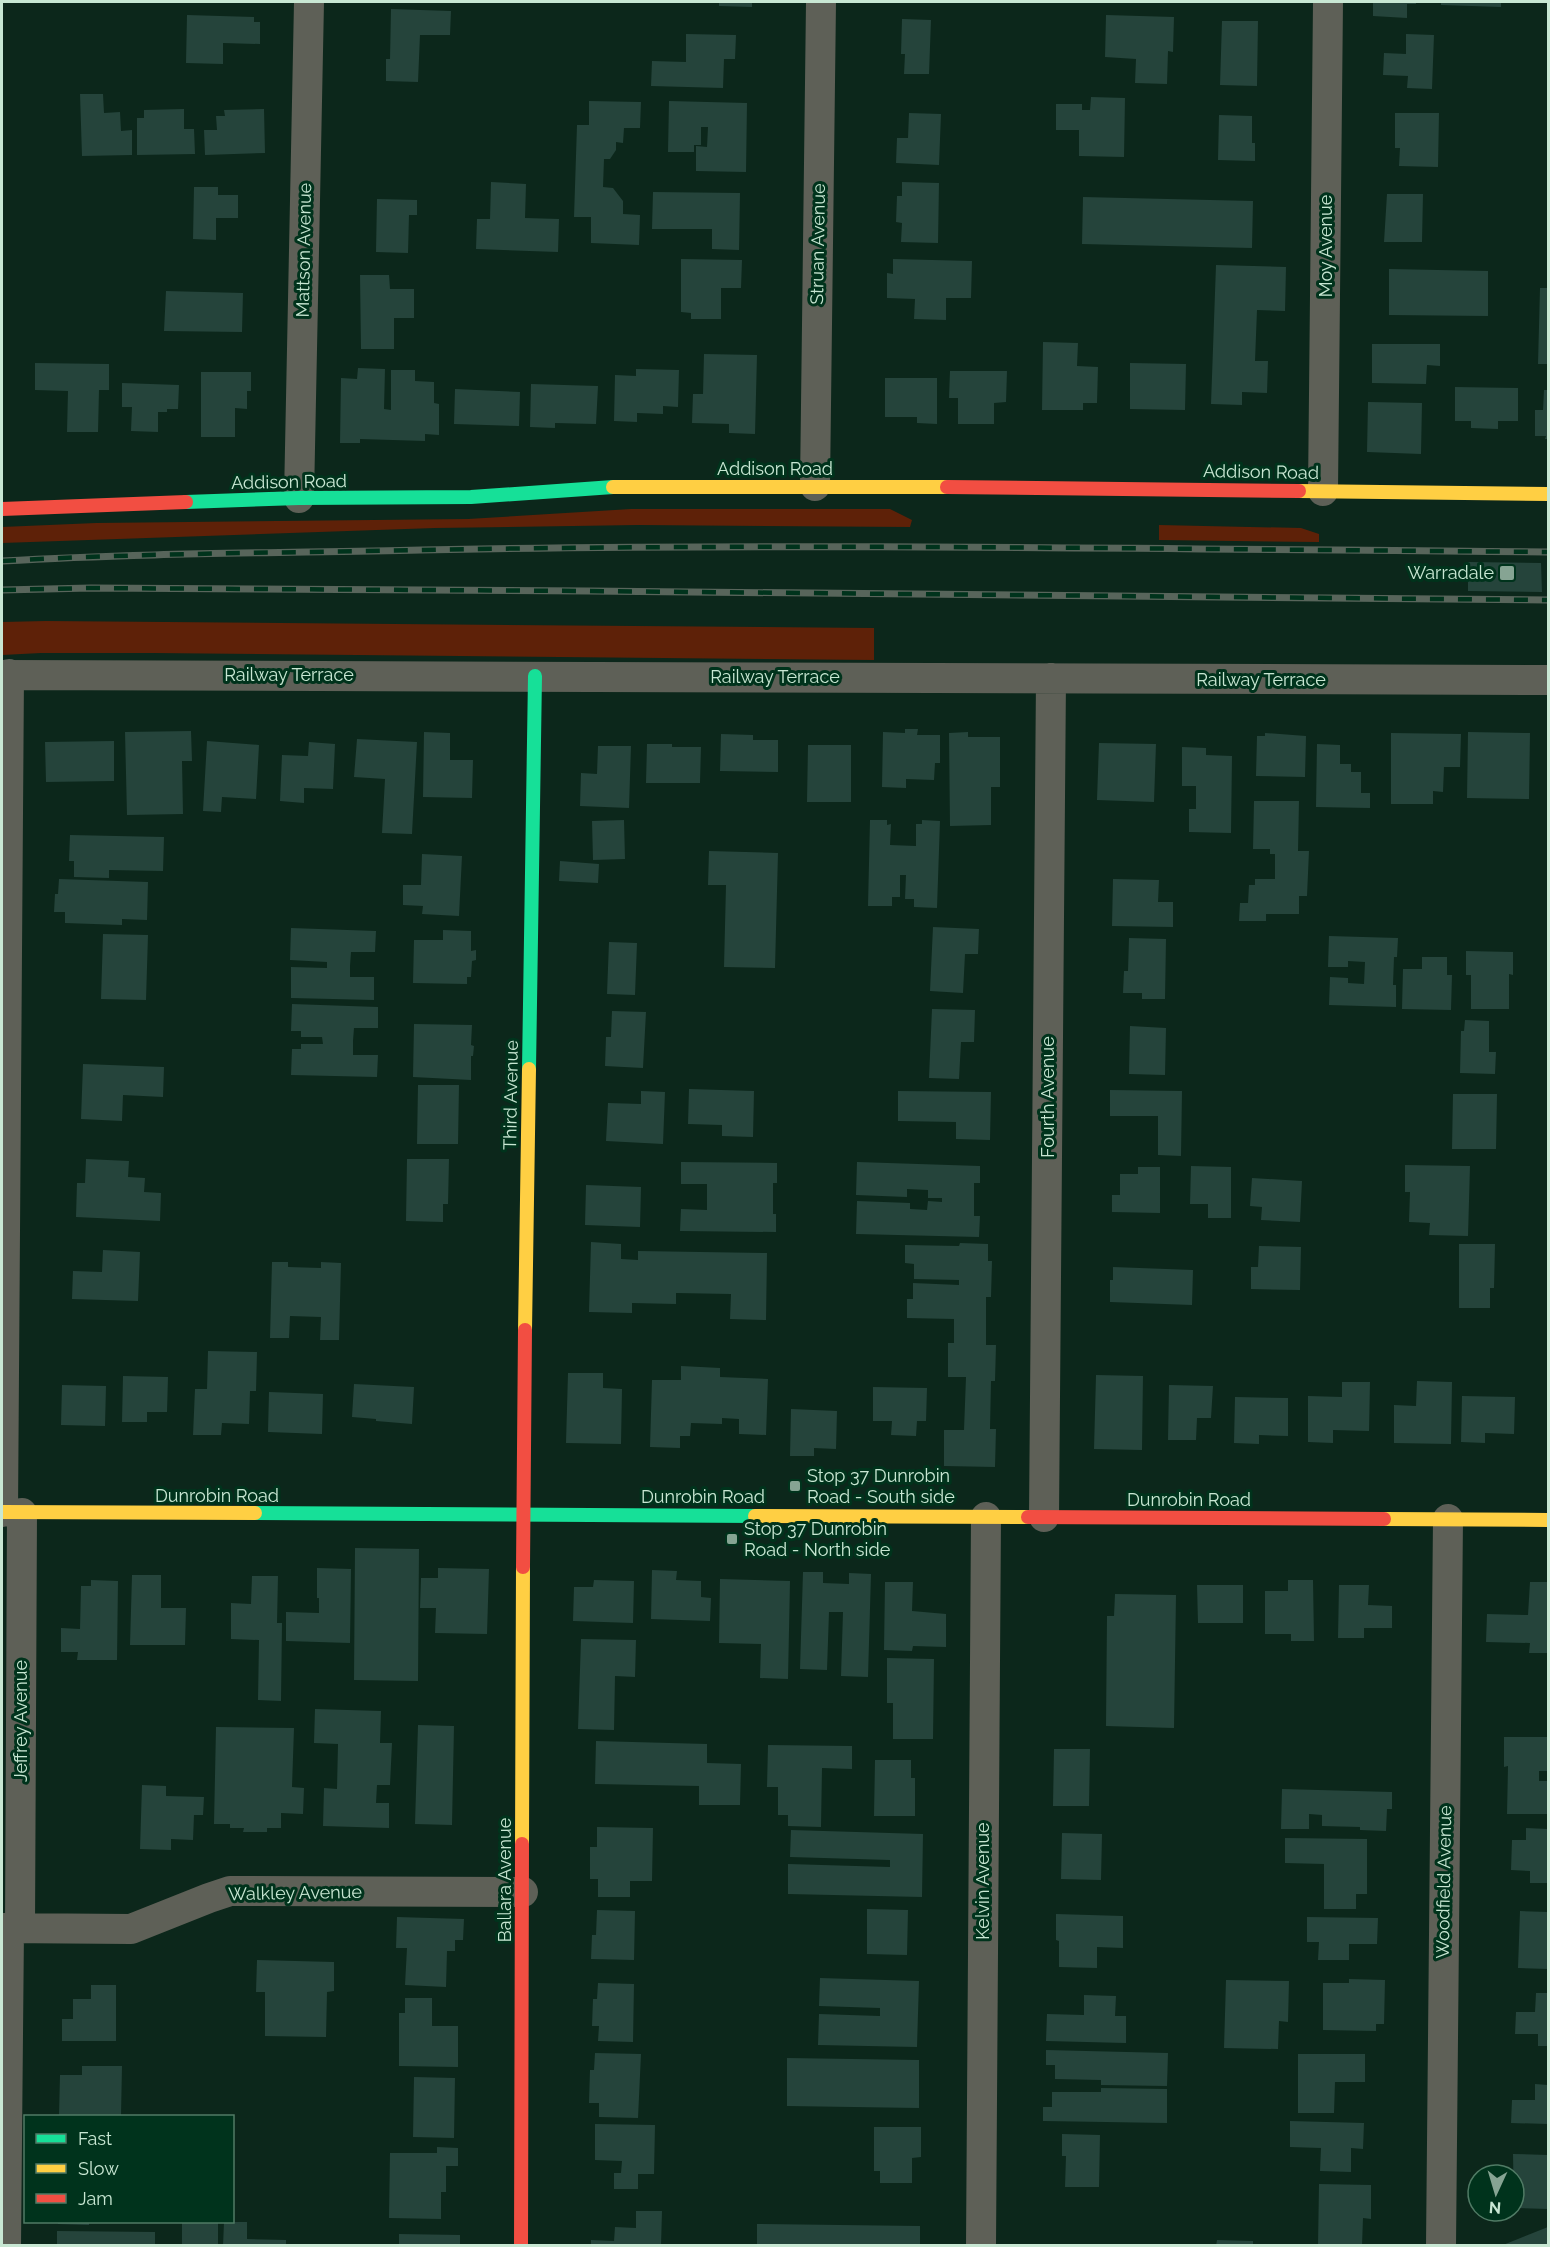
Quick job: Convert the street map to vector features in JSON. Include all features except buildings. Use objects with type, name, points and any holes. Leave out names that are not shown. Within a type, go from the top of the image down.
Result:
[{"type":"street","name":"Mattson Avenue","points":[[299,498],[309,2]]},
{"type":"street","name":"Struan Avenue","points":[[815,486],[821,2]]},
{"type":"street","name":"Moy Avenue","points":[[1323,491],[1328,2]]},
{"type":"street","name":"Addison Road","points":[[2,509],[299,498],[471,497],[620,487],[815,486],[1548,494]]},
{"type":"street","name":"Railway Terrace","points":[[5,674],[1548,680]]},
{"type":"street","name":"Jeffrey Avenue","points":[[5,674],[10,1928],[6,2246]]},
{"type":"street","name":"Third Avenue","points":[[523,1515],[535,676]]},
{"type":"street","name":"Fourth Avenue","points":[[1044,1517],[1051,678]]},
{"type":"street","name":"Dunrobin Road","points":[[9,1513],[1548,1520]]},
{"type":"street","name":"Ballara Avenue","points":[[521,2246],[523,1515]]},
{"type":"street","name":"Kelvin Avenue","points":[[981,2246],[986,1517]]},
{"type":"street","name":"Woodfield Avenue","points":[[1441,2246],[1448,1519]]},
{"type":"street","name":"Walkley Avenue","points":[[10,1928],[131,1929],[230,1891],[523,1892]]},
{"type":"shaded area","points":[[631,509],[890,509],[912,520],[910,527],[638,525],[435,528],[2,543],[2,527],[96,523],[468,519]]},
{"type":"shaded area","points":[[1159,525],[1301,528],[1319,534],[1319,542],[1159,540]]},
{"type":"shaded area","points":[[2,622],[874,628],[874,660],[153,653],[2,655]]},
{"type":"railway","points":[[2,561],[106,556],[703,547],[1548,552]]},
{"type":"railway","points":[[2,590],[91,588],[589,591],[1548,600]]},
{"type":"traffic: fast","points":[[186,502],[299,498],[471,497],[613,487]]},
{"type":"traffic: fast","points":[[529,1069],[535,676]]},
{"type":"traffic: fast","points":[[255,1513],[755,1516]]},
{"type":"traffic: slow","points":[[613,487],[947,487]]},
{"type":"traffic: slow","points":[[1299,491],[1548,494]]},
{"type":"traffic: slow","points":[[525,1330],[529,1069]]},
{"type":"traffic: slow","points":[[2,1512],[255,1513]]},
{"type":"traffic: slow","points":[[755,1516],[1028,1517]]},
{"type":"traffic: slow","points":[[1384,1519],[1548,1520]]},
{"type":"traffic: slow","points":[[522,1844],[523,1567]]},
{"type":"traffic: jam","points":[[947,487],[1299,491]]},
{"type":"traffic: jam","points":[[2,509],[186,502]]},
{"type":"traffic: jam","points":[[523,1567],[525,1330]]},
{"type":"traffic: jam","points":[[1028,1517],[1384,1519]]},
{"type":"traffic: jam","points":[[521,2246],[522,1844]]},
{"type":"place","name":"Warradale","points":[[1507,573]]},
{"type":"place","name":"Stop 37 Dunrobin Road - South side","points":[[795,1486]]},
{"type":"place","name":"Stop 37 Dunrobin Road - North side","points":[[732,1539]]}]
